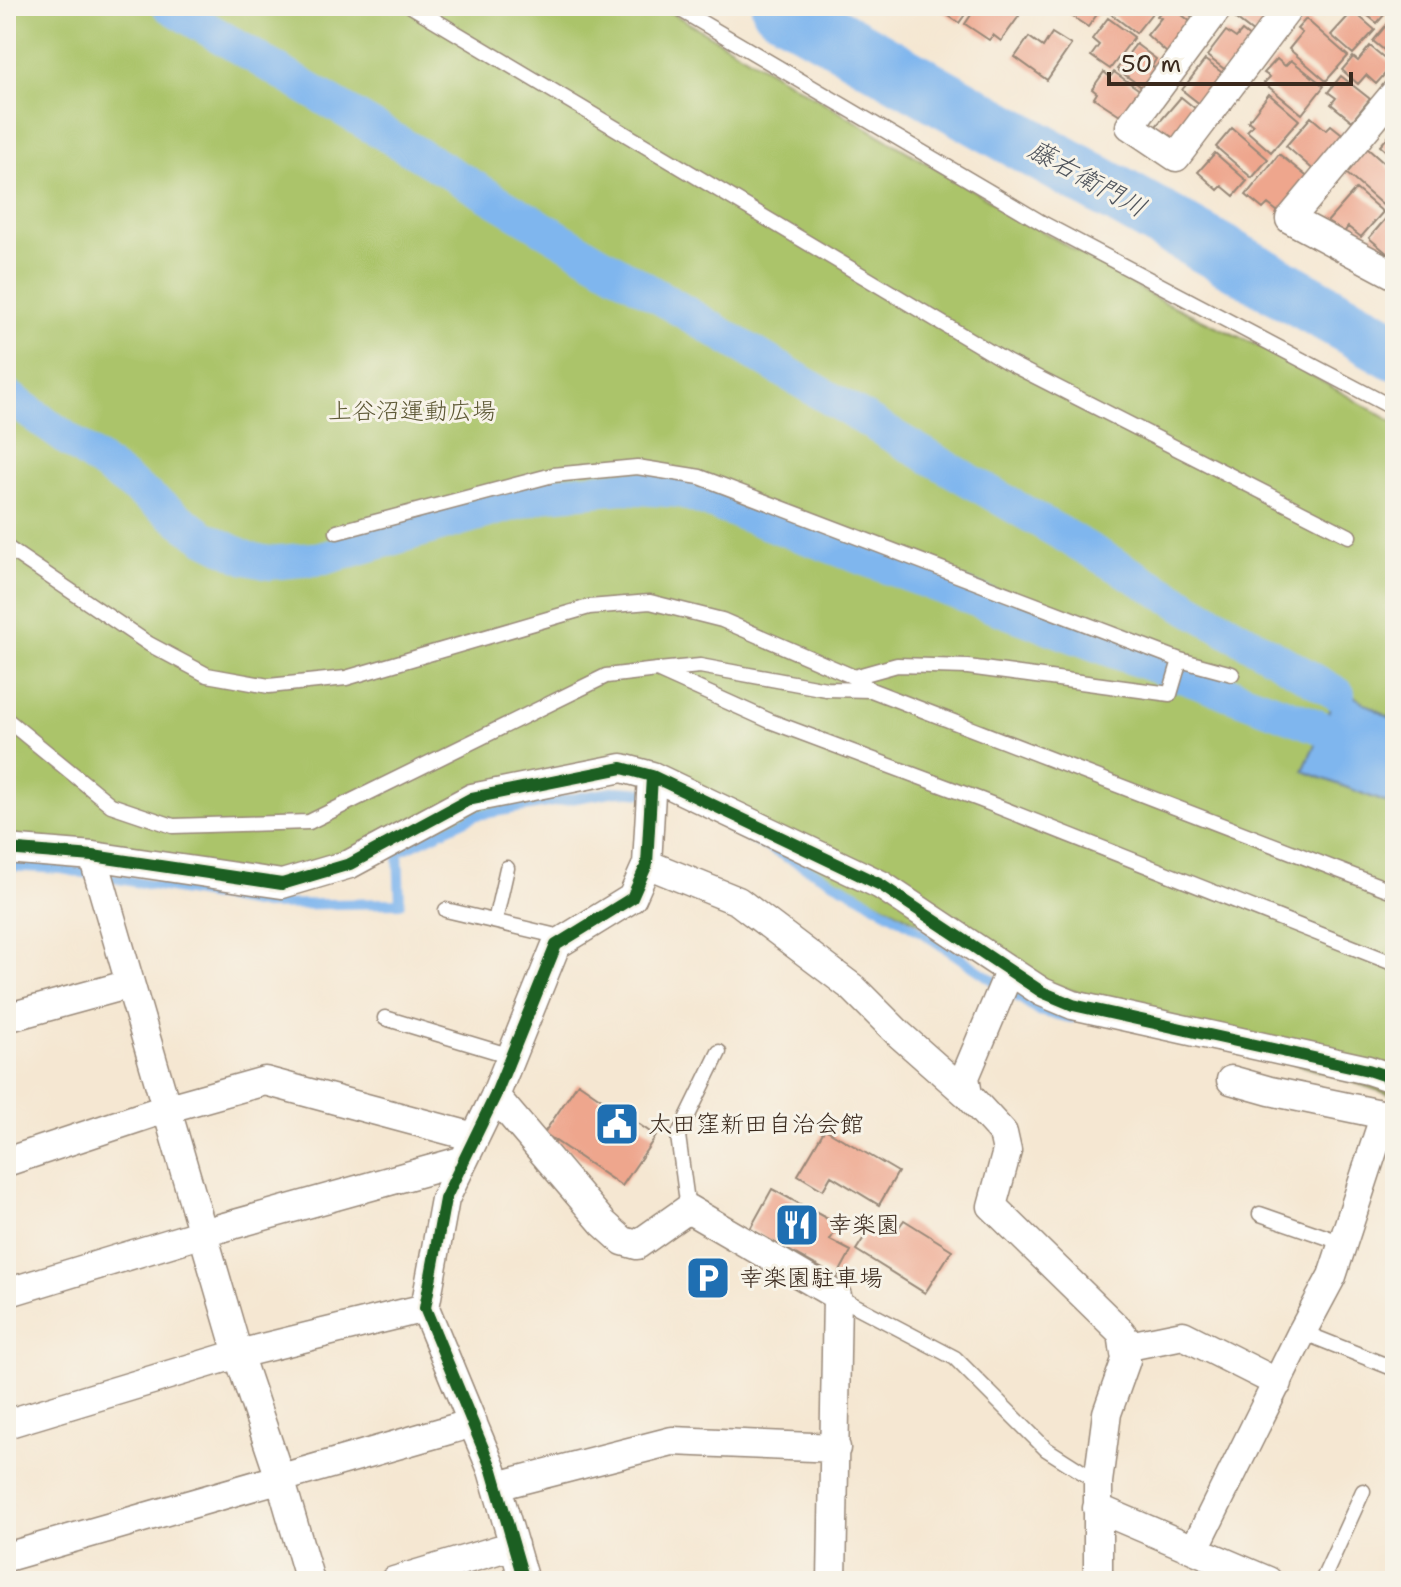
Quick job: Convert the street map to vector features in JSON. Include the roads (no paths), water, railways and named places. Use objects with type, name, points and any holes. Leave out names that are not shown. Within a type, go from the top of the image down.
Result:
[{"type":"street","points":[[1219,6],[1130,126],[1176,157],[1290,6]]},
{"type":"street","points":[[1395,93],[1290,219],[1395,275]]},
{"type":"street","points":[[6,849],[93,856],[282,884],[350,864],[472,798],[622,768],[652,776],[881,885],[1042,992],[1073,1005],[1368,1070],[1395,1079]]},
{"type":"street","points":[[524,1581],[497,1486],[425,1308],[445,1199],[495,1096],[556,945],[632,898],[647,864],[652,776]]},
{"type":"street","points":[[93,856],[238,1354],[280,1478],[310,1581]]},
{"type":"street","points":[[647,864],[738,901],[853,988],[968,1095],[1003,1133],[1007,1151],[992,1206],[1122,1333],[1126,1360],[1107,1413],[1098,1495],[1098,1581]]},
{"type":"street","points":[[968,1095],[965,1077],[1010,970]]},
{"type":"street","points":[[6,1018],[130,984]]},
{"type":"street","points":[[1195,1548],[1332,1276],[1390,1115],[1231,1080]]},
{"type":"street","points":[[6,1162],[165,1109],[265,1081],[468,1149]]},
{"type":"street","points":[[495,1096],[603,1223],[623,1241],[637,1245],[688,1209],[837,1296],[832,1581]]},
{"type":"street","points":[[6,1293],[468,1149]]},
{"type":"street","points":[[6,1424],[238,1354],[425,1308]]},
{"type":"street","points":[[1124,1347],[1183,1335],[1278,1383]]},
{"type":"street","points":[[10,1558],[473,1423]]},
{"type":"street","points":[[497,1486],[672,1441],[836,1448]]},
{"type":"street","points":[[1098,1495],[1195,1548],[1268,1581]]},
{"type":"street","points":[[394,1581],[514,1545]]},
{"type":"lane","points":[[411,6],[1007,362],[1349,536]]},
{"type":"lane","points":[[674,6],[1044,224],[1395,409]]},
{"type":"lane","points":[[337,532],[553,475],[637,467],[700,477],[1180,660],[1232,674]]},
{"type":"lane","points":[[6,547],[149,644],[207,675],[269,686],[346,678],[589,607],[650,602],[722,620],[854,677],[871,690],[1395,892]]},
{"type":"lane","points":[[854,677],[897,665],[968,667],[1170,694],[1180,660]]},
{"type":"lane","points":[[6,719],[111,805],[161,822],[173,826],[309,822],[606,676],[700,666],[826,689],[871,690]]},
{"type":"lane","points":[[657,670],[770,721],[981,800],[1395,964]]},
{"type":"lane","points":[[495,921],[507,868]]},
{"type":"lane","points":[[446,910],[565,938]]},
{"type":"lane","points":[[385,1018],[511,1056]]},
{"type":"lane","points":[[688,1209],[678,1136],[719,1052]]},
{"type":"lane","points":[[1260,1214],[1343,1243]]},
{"type":"lane","points":[[837,1296],[955,1358],[1046,1449],[1098,1495]]},
{"type":"lane","points":[[1302,1332],[1395,1369]]},
{"type":"lane","points":[[1322,1581],[1363,1491]]},
{"type":"water","points":[[1340,688],[1395,721],[1395,806],[1303,771]]},
{"type":"waterway","points":[[169,6],[905,443],[1338,694]]},
{"type":"waterway","name":"藤右衛門川","points":[[780,6],[1395,351]]},
{"type":"waterway","points":[[6,395],[204,537],[246,558],[269,563],[325,558],[548,494],[624,487],[681,491],[1322,728]]},
{"type":"waterway","points":[[6,866],[62,869],[265,905],[400,903],[398,852],[477,815],[617,791],[647,793]]},
{"type":"waterway","points":[[728,827],[859,895],[926,935],[1039,1011],[1072,1018]]},
{"type":"place","name":"太田窪新田自治会館","points":[[617,1124]]},
{"type":"place","name":"幸楽園","points":[[797,1225]]},
{"type":"place","name":"幸楽園駐車場","points":[[708,1278]]},
{"type":"park label","name":"上谷沼運動広場","points":[[412,411]]}]
